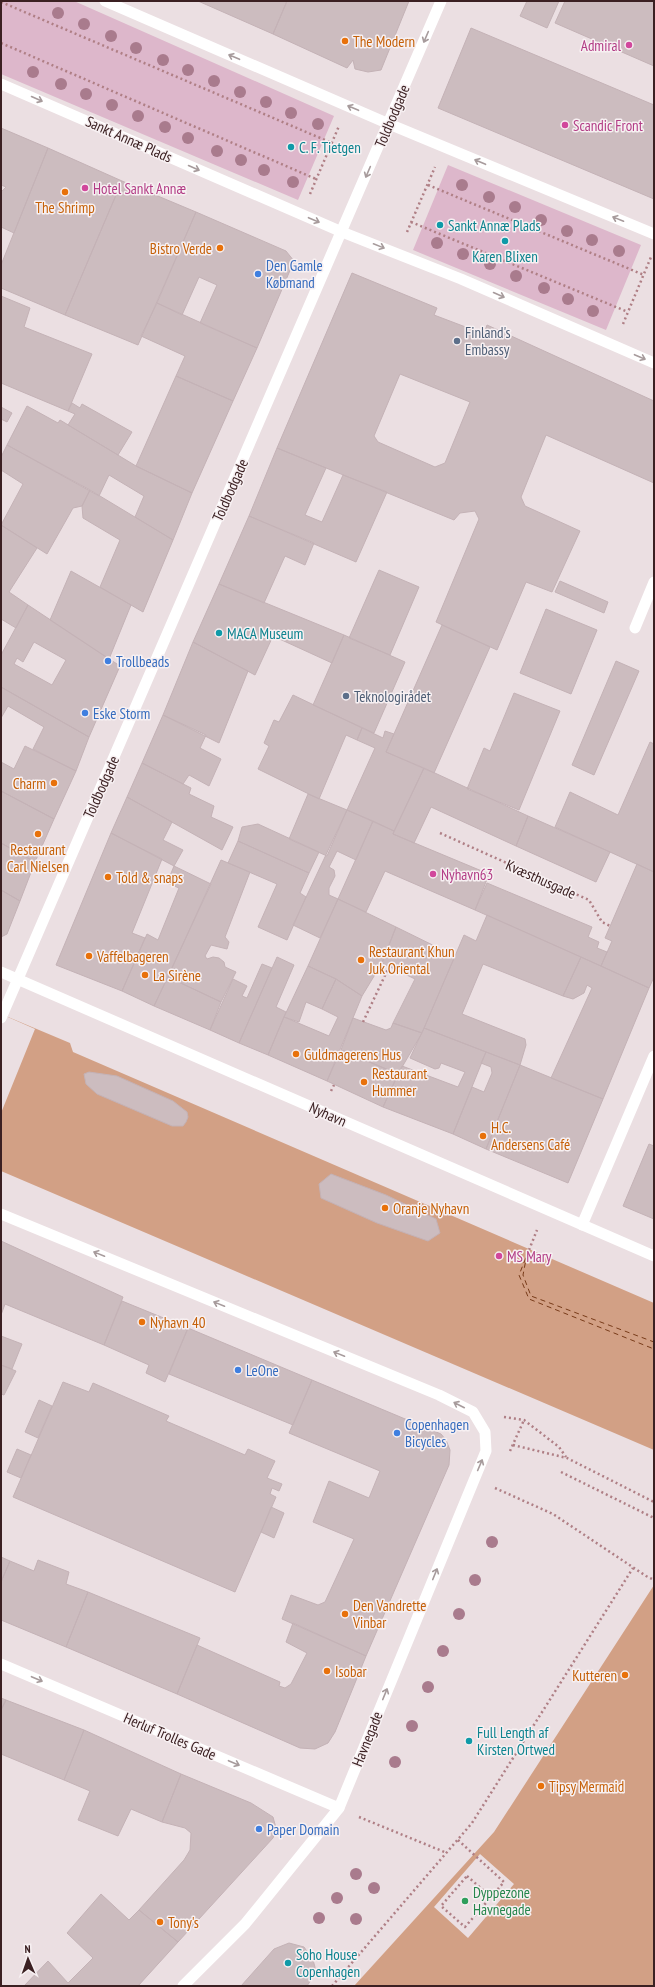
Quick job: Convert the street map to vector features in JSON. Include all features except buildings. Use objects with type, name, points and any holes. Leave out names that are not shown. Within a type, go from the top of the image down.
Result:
[{"type":"street","points":[[105,1],[389,124],[654,234]]},
{"type":"street","name":"Toldbodgade","points":[[2,1016],[441,1]]},
{"type":"street","name":"Sankt Annæ Plads","points":[[1,84],[342,232],[461,279],[654,363]]},
{"type":"street","points":[[635,628],[654,582]]},
{"type":"street","name":"Nyhavn","points":[[1,972],[654,1256]]},
{"type":"street","points":[[582,1225],[654,1056]]},
{"type":"street","name":"Havnegade","points":[[1,1214],[438,1395],[473,1412],[486,1432],[486,1450],[338,1808],[245,1924],[183,1986]]},
{"type":"street","name":"Herluf Trolles Gade","points":[[1,1664],[338,1808]]},
{"type":"path","points":[[1,2],[332,143]]},
{"type":"path","points":[[1,43],[316,179]]},
{"type":"path","points":[[301,214],[347,106]]},
{"type":"path","points":[[397,254],[444,147]]},
{"type":"path","points":[[428,185],[644,275]]},
{"type":"path","points":[[411,222],[628,312]]},
{"type":"path","points":[[614,345],[654,251]]},
{"type":"path","name":"Kvæsthusgade","points":[[440,834],[589,900],[602,922],[610,926]]},
{"type":"path","points":[[363,1022],[389,967]]},
{"type":"path","points":[[567,1458],[559,1447],[524,1420],[513,1445],[567,1458],[654,1502]]},
{"type":"path","points":[[561,1472],[654,1518]]},
{"type":"path","points":[[474,1479],[553,1514],[633,1568],[654,1580]]},
{"type":"path","points":[[332,1986],[472,1823],[633,1568]]},
{"type":"path","points":[[338,1808],[447,1852]]},
{"type":"path","points":[[458,1840],[504,1882],[491,1897],[465,1927],[441,1906],[467,1876],[491,1897]]},
{"type":"shaded area","points":[[1,1],[74,1],[334,116],[298,200],[1,74]]},
{"type":"shaded area","points":[[448,165],[641,245],[606,330],[413,250]]},
{"type":"shaded area","points":[[1,1014],[70,1043],[73,1052],[654,1303],[654,1450],[1,1171]]},
{"type":"shaded area","points":[[654,1585],[654,1986],[354,1986],[494,1832]]},
{"type":"pier","points":[[1,1014],[35,1029],[1,1113]]},
{"type":"pier","points":[[480,1854],[514,1884],[468,1938],[434,1907]]},
{"type":"ferry route","points":[[529,1250],[519,1275],[529,1299],[654,1349]]},
{"type":"ferry route","points":[[527,1254],[523,1275],[531,1296],[654,1342]]},
{"type":"place","name":"The Modern","points":[[345,41]]},
{"type":"place","name":"Admiral","points":[[629,45]]},
{"type":"place","name":"Scandic Front","points":[[565,125]]},
{"type":"place","name":"C. F. Tietgen","points":[[291,147]]},
{"type":"place","name":"Hotel Sankt Annæ","points":[[85,188]]},
{"type":"place","name":"The Shrimp","points":[[65,192]]},
{"type":"place","name":"Sankt Annæ Plads","points":[[440,225]]},
{"type":"place","name":"Karen Blixen","points":[[505,241]]},
{"type":"place","name":"Bistro Verde","points":[[220,248]]},
{"type":"place","name":"Den Gamle Købmand","points":[[258,274]]},
{"type":"place","name":"Finland's Embassy","points":[[457,341]]},
{"type":"place","name":"MACA Museum","points":[[219,633]]},
{"type":"place","name":"Trollbeads","points":[[108,661]]},
{"type":"place","name":"Teknologirådet","points":[[346,696]]},
{"type":"place","name":"Eske Storm","points":[[85,713]]},
{"type":"place","name":"Charm","points":[[54,783]]},
{"type":"place","name":"Restaurant Carl Nielsen","points":[[38,834]]},
{"type":"place","name":"Nyhavn63","points":[[433,874]]},
{"type":"place","name":"Told & snaps","points":[[108,877]]},
{"type":"place","name":"Vaffelbageren","points":[[89,956]]},
{"type":"place","name":"Restaurant Khun Juk Oriental","points":[[361,960]]},
{"type":"place","name":"La Sirène","points":[[145,975]]},
{"type":"place","name":"Guldmagerens Hus","points":[[296,1054]]},
{"type":"place","name":"Restaurant Hummer","points":[[364,1082]]},
{"type":"place","name":"H.C. Andersens Café","points":[[483,1136]]},
{"type":"place","name":"Oranje Nyhavn","points":[[385,1208]]},
{"type":"place","name":"MS Mary","points":[[499,1256]]},
{"type":"place","name":"Nyhavn 40","points":[[142,1322]]},
{"type":"place","name":"LeOne","points":[[238,1370]]},
{"type":"place","name":"Copenhagen Bicycles","points":[[397,1433]]},
{"type":"place","name":"Den Vandrette Vinbar","points":[[345,1614]]},
{"type":"place","name":"Isobar","points":[[327,1671]]},
{"type":"place","name":"Kutteren","points":[[625,1675]]},
{"type":"place","name":"Full Length af Kirsten Ortwed","points":[[469,1741]]},
{"type":"place","name":"Tipsy Mermaid","points":[[541,1786]]},
{"type":"place","name":"Paper Domain","points":[[259,1829]]},
{"type":"place","name":"Dyppezone Havnegade","points":[[465,1901]]},
{"type":"place","name":"Tony's","points":[[160,1922]]},
{"type":"place","name":"Soho House Copenhagen","points":[[288,1963]]}]
